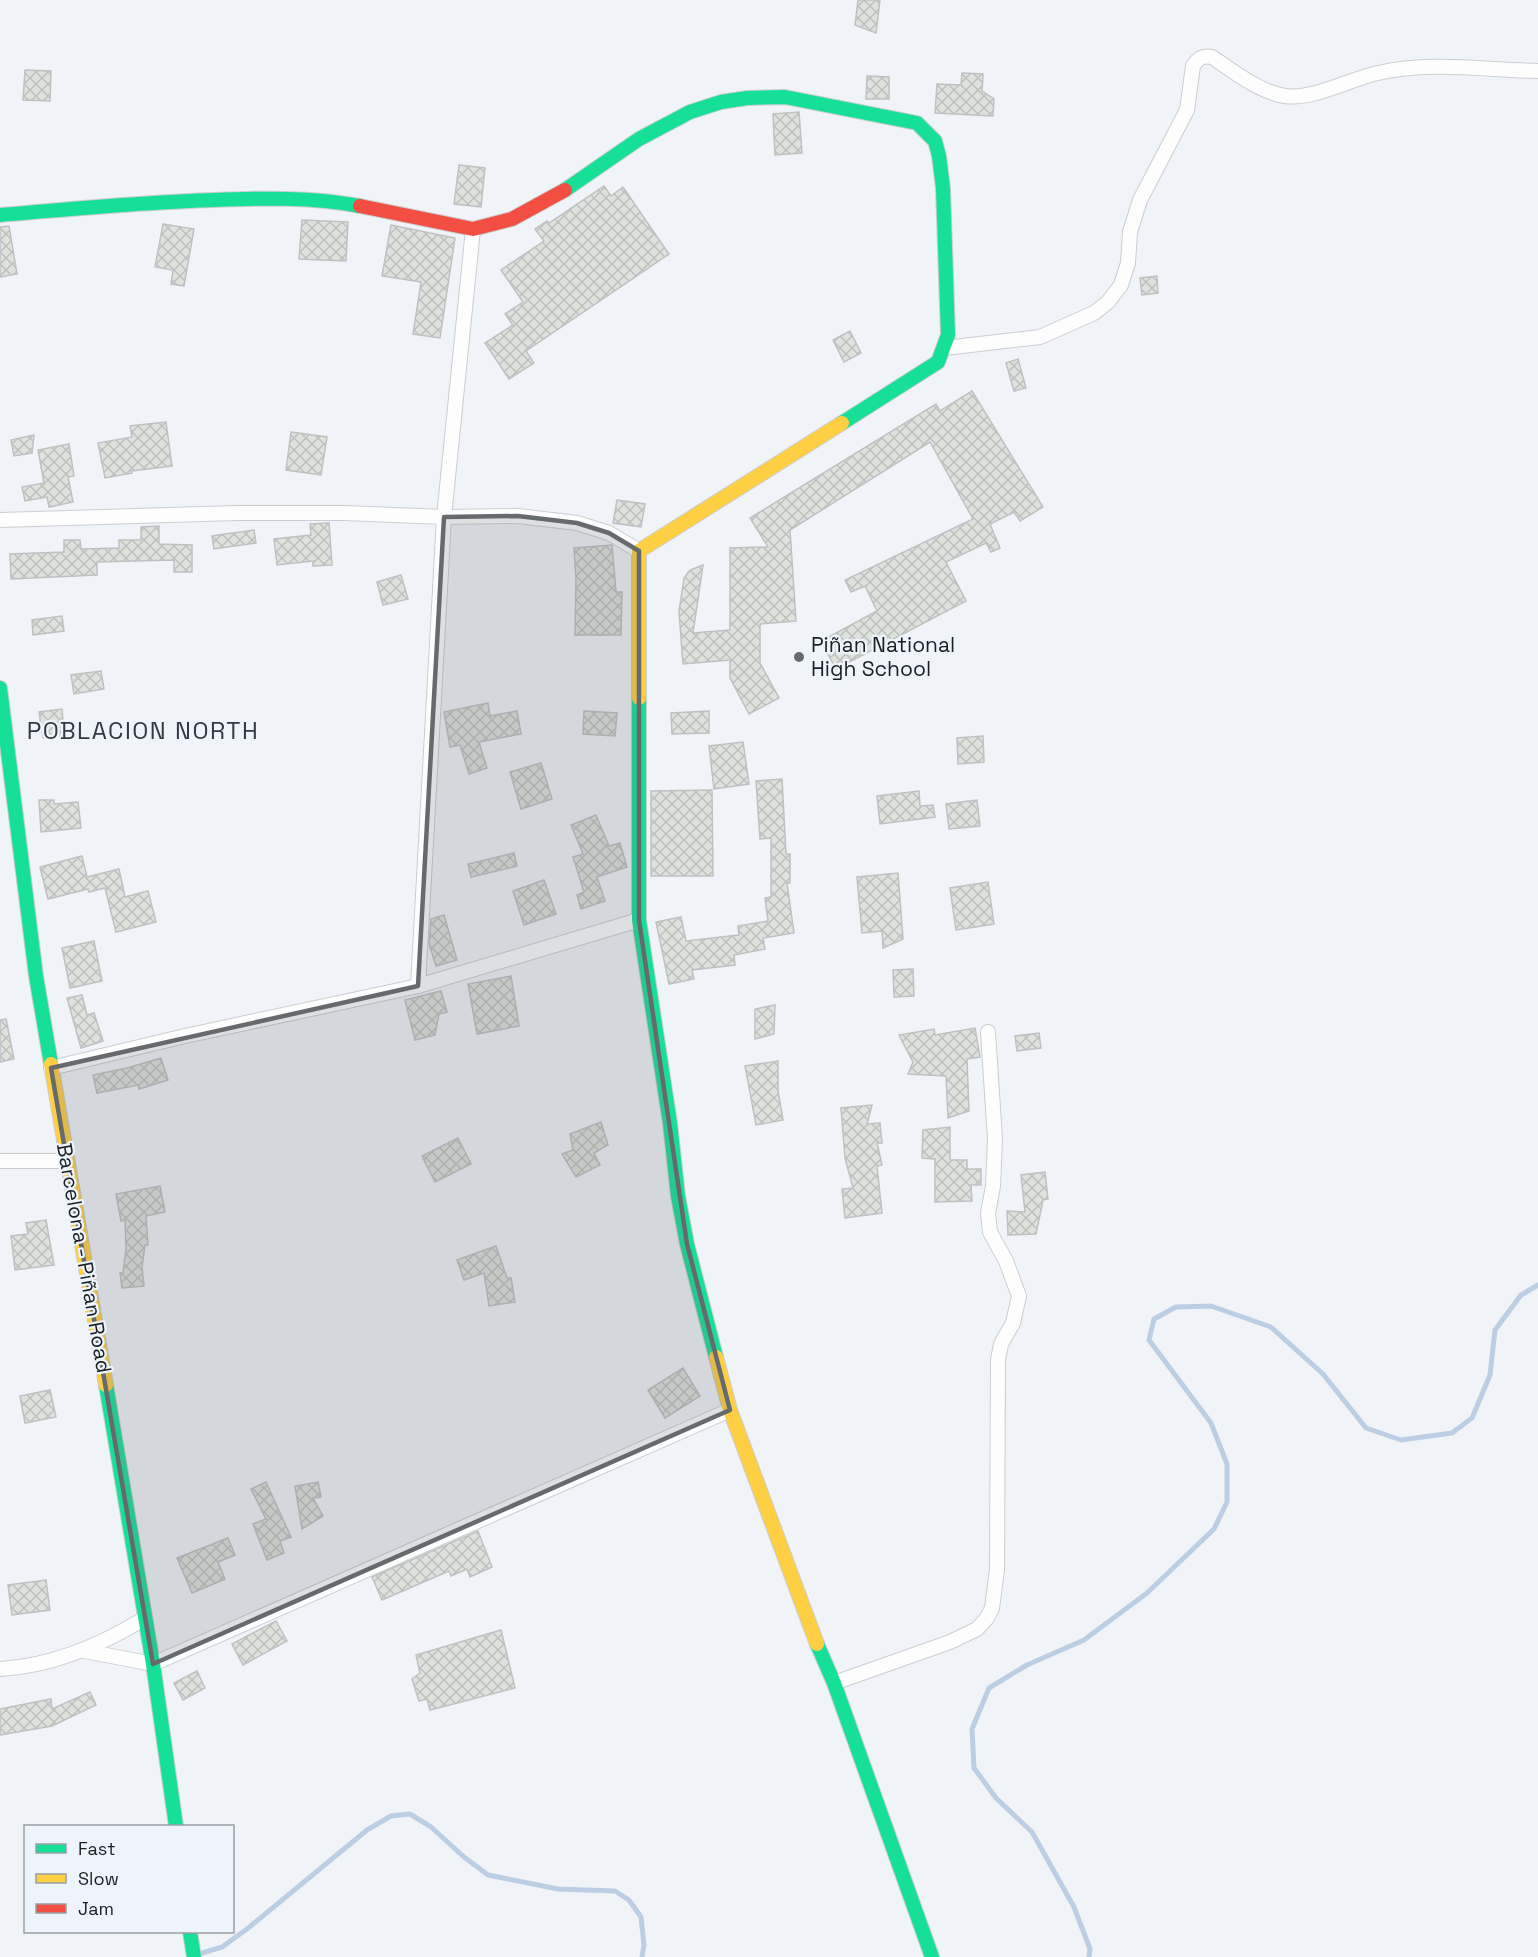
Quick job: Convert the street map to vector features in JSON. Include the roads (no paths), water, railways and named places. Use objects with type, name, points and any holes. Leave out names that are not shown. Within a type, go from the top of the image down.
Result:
[{"type":"street","points":[[945,348],[1040,337],[1094,313],[1108,302],[1122,285],[1128,263],[1131,232],[1140,200],[1187,110],[1193,66],[1197,60],[1205,56],[1212,57],[1263,88],[1284,96],[1302,96],[1378,72],[1416,68],[1461,67],[1538,71]]},
{"type":"street","points":[[0,215],[179,201],[255,198],[334,201],[473,229],[512,219],[563,192],[639,139],[690,112],[721,102],[747,98],[785,98],[917,123],[935,141],[943,188],[948,335],[938,362],[639,551]]},
{"type":"street","points":[[418,986],[444,517],[473,229]]},
{"type":"street","points":[[0,520],[237,513],[518,516],[577,523],[609,533],[639,551]]},
{"type":"street","points":[[639,551],[639,920],[670,1123],[678,1196],[687,1244],[730,1410],[808,1622],[834,1683],[932,1957]]},
{"type":"street","name":"Barcelona - Piñan Road","points":[[0,688],[20,857],[51,1068],[153,1664],[176,1825]]},
{"type":"street","points":[[51,1068],[185,1036],[418,986],[639,920]]},
{"type":"street","points":[[834,1683],[950,1642],[977,1629],[992,1608],[997,1570],[998,1360],[1001,1344],[1013,1323],[1018,1296],[1006,1261],[990,1232],[988,1213],[993,1185],[995,1139],[988,1032]]},
{"type":"street","points":[[0,1161],[67,1161]]},
{"type":"street","points":[[85,1651],[153,1664],[730,1410]]},
{"type":"street","points":[[0,1669],[56,1660],[85,1651],[145,1618]]},
{"type":"street","points":[[190,1933],[194,1957]]},
{"type":"waterway","points":[[1089,1957],[1090,1949],[1074,1907],[1032,1832],[996,1798],[974,1768],[972,1729],[989,1688],[1027,1665],[1084,1640],[1147,1593],[1214,1529],[1227,1502],[1227,1464],[1211,1423],[1149,1340],[1154,1319],[1176,1307],[1211,1306],[1271,1327],[1323,1374],[1366,1428],[1401,1440],[1452,1433],[1472,1418],[1490,1375],[1495,1330],[1521,1295],[1538,1285]]},
{"type":"waterway","points":[[196,1955],[222,1947],[247,1929],[367,1830],[391,1816],[410,1814],[431,1827],[488,1875],[558,1889],[615,1891],[629,1900],[641,1917],[644,1945],[642,1957]]},
{"type":"place","name":"Piñan National High School","points":[[799,657]]},
{"type":"district","name":"POBLACION NORTH","points":[[143,731]]}]
